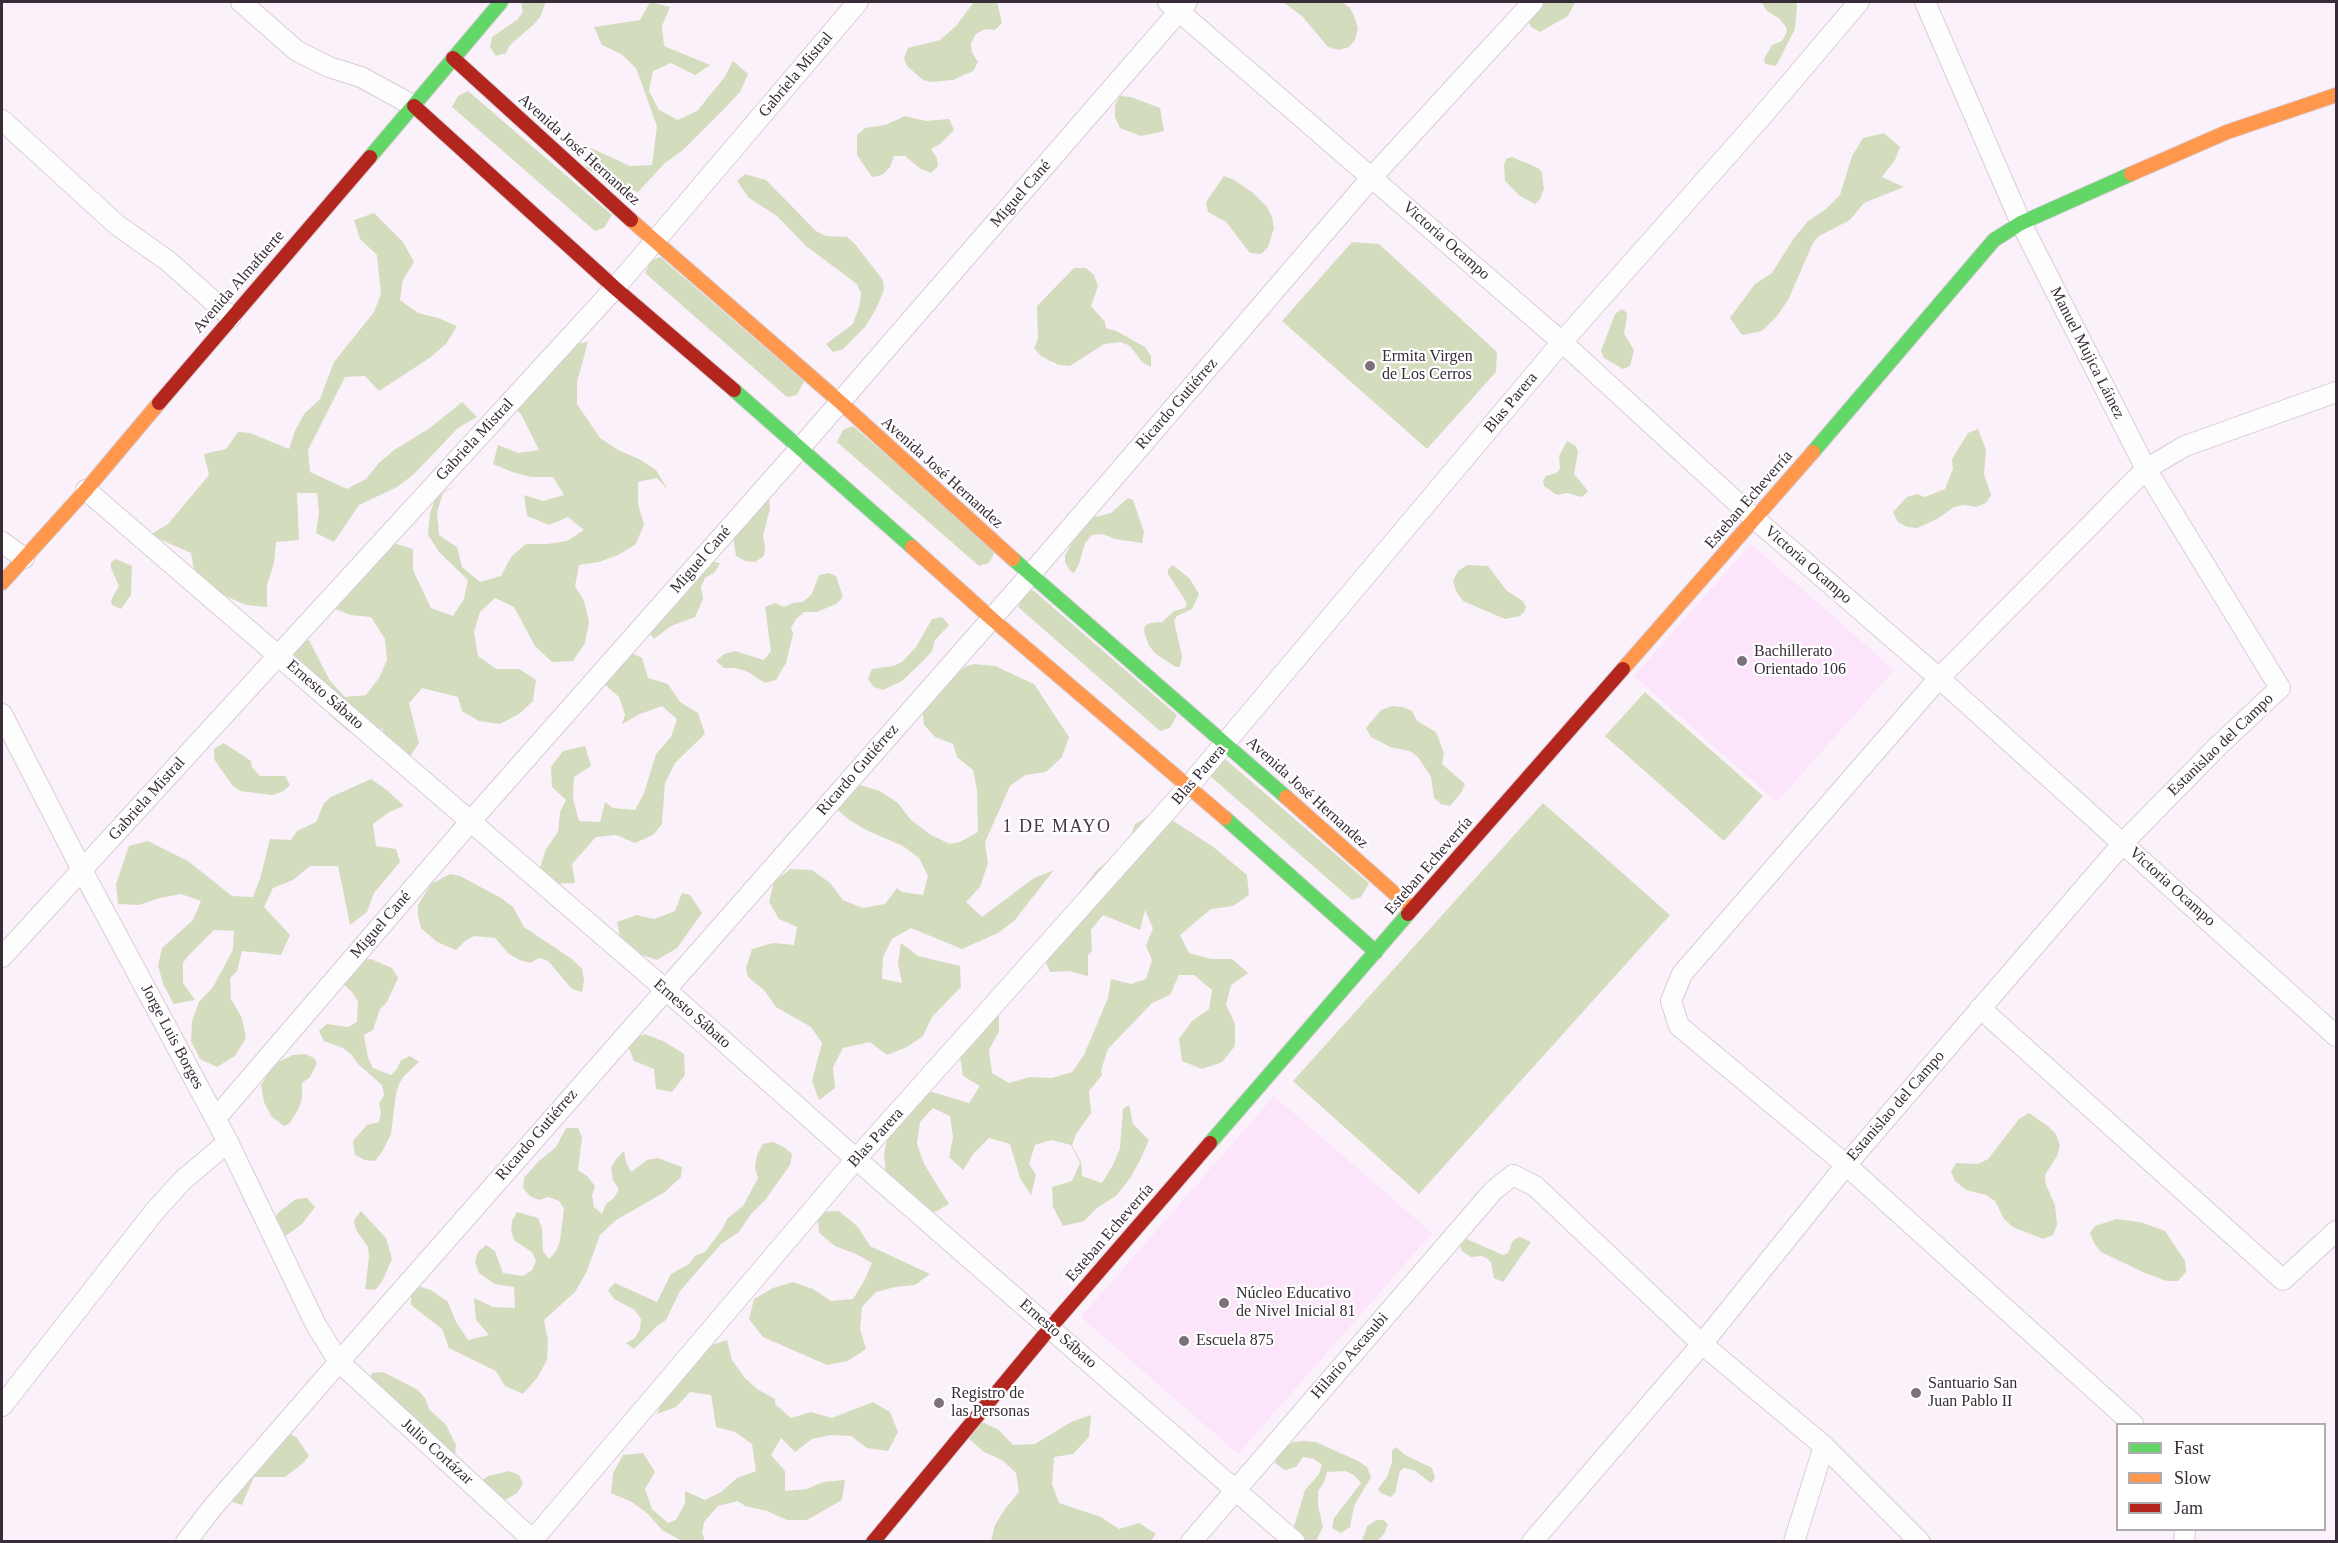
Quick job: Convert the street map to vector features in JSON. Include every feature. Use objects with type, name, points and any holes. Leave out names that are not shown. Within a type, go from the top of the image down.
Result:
[{"type":"street","points":[[241,2],[297,51],[329,67],[361,77],[414,106],[615,288],[801,447],[992,619],[1189,786],[1376,952]]},
{"type":"street","name":"Avenida Almafuerte","points":[[2,583],[86,490],[231,316],[414,106],[498,2]]},
{"type":"street","name":"Gabriela Mistral","points":[[2,957],[615,288],[858,2]]},
{"type":"street","name":"Ricardo Gutiérrez","points":[[186,1542],[212,1508],[339,1362],[992,619],[1372,177],[1533,2]]},
{"type":"street","name":"Blas Parera","points":[[533,1541],[856,1159],[1227,743],[1562,342],[1763,115],[1859,2]]},
{"type":"street","name":"Manuel Mujica Láinez","points":[[1925,2],[2021,223],[2146,469],[2280,688]]},
{"type":"street","name":"Victoria Ocampo","points":[[1178,4],[1562,342],[1755,519],[1939,678],[2335,1033]]},
{"type":"street","name":"Miguel Cané","points":[[216,1118],[470,822],[840,402],[1178,4]]},
{"type":"street","name":"Avenida José Hernandez","points":[[453,58],[655,242],[840,402],[1030,575],[1227,743],[1412,909]]},
{"type":"street","name":"Esteban Echeverría","points":[[873,1542],[1050,1328],[1412,909],[1755,519],[1994,240],[2021,223],[2227,132],[2337,94]]},
{"type":"street","points":[[2,120],[117,225],[168,261],[231,316]]},
{"type":"street","points":[[2131,1423],[1846,1165],[1679,1026],[1671,1001],[1682,974],[1939,678],[2146,469],[2185,446],[2337,392]]},
{"type":"street","name":"Ernesto Sábato","points":[[86,490],[665,989],[1295,1542]]},
{"type":"street","points":[[2,542],[24,558]]},
{"type":"street","name":"Estanislao del Campo","points":[[1532,1542],[1702,1344],[1846,1165],[2123,843],[2218,746],[2280,688]]},
{"type":"street","name":"Jorge Luis Borges","points":[[2,714],[82,870],[216,1118],[316,1325],[339,1362]]},
{"type":"street","points":[[1980,1008],[2283,1280],[2337,1231]]},
{"type":"street","points":[[2,1407],[154,1212],[182,1181],[228,1142]]},
{"type":"street","name":"Hilario Ascasubi","points":[[1191,1542],[1493,1191],[1514,1175],[1534,1186],[1702,1344]]},
{"type":"street","points":[[1702,1344],[1824,1446],[1920,1542]]},
{"type":"street","name":"Julio Cortázar","points":[[339,1362],[533,1541]]},
{"type":"street","points":[[1794,1542],[1824,1446]]},
{"type":"shaded area","points":[[1751,544],[1894,670],[1777,802],[1634,676]]},
{"type":"shaded area","points":[[1274,1096],[1432,1233],[1238,1454],[1081,1317]]},
{"type":"green space","points":[[521,2],[546,2],[540,17],[533,25],[509,46],[506,53],[496,56],[490,47],[492,37],[517,20],[523,12]]},
{"type":"green space","points":[[650,2],[670,7],[662,26],[664,46],[710,65],[695,75],[671,63],[653,71],[649,91],[659,110],[678,120],[697,111],[724,78],[733,61],[748,74],[740,92],[683,150],[665,163],[638,192],[602,178],[586,168],[591,148],[630,166],[652,165],[657,126],[636,68],[621,54],[602,45],[594,27],[640,20]]},
{"type":"green space","points":[[974,2],[997,2],[1002,23],[995,30],[985,29],[976,34],[971,43],[972,53],[978,62],[973,71],[953,80],[930,82],[923,80],[907,66],[904,58],[908,48],[940,40],[956,26]]},
{"type":"green space","points":[[1283,2],[1342,2],[1350,8],[1355,18],[1358,29],[1355,40],[1349,47],[1339,50],[1328,47],[1302,16]]},
{"type":"green space","points":[[1541,2],[1575,2],[1568,16],[1540,32],[1531,27],[1529,18]]},
{"type":"green space","points":[[1796,2],[1797,6],[1795,29],[1776,66],[1765,64],[1764,59],[1772,45],[1782,41],[1787,32],[1786,27],[1780,19],[1767,11],[1762,3]]},
{"type":"green space","points":[[468,91],[612,215],[604,228],[595,231],[452,107],[458,96]]},
{"type":"green space","points":[[1120,96],[1131,97],[1160,108],[1164,131],[1141,136],[1120,128],[1115,117],[1115,105]]},
{"type":"green space","points":[[905,116],[926,121],[949,119],[954,130],[940,144],[931,149],[937,158],[938,166],[931,173],[921,169],[905,156],[894,156],[890,167],[882,175],[872,177],[857,155],[857,135],[865,128],[885,125]]},
{"type":"green space","points":[[1884,133],[1900,147],[1895,160],[1882,177],[1904,187],[1864,203],[1850,220],[1819,236],[1813,243],[1788,300],[1777,316],[1762,331],[1742,335],[1730,318],[1755,284],[1772,273],[1794,238],[1808,221],[1826,209],[1840,195],[1852,156],[1863,138]]},
{"type":"green space","points":[[1512,157],[1538,168],[1542,173],[1544,189],[1535,204],[1520,196],[1505,181],[1504,165],[1506,159]]},
{"type":"green space","points":[[745,174],[766,180],[816,231],[826,236],[847,237],[883,280],[884,290],[876,309],[865,327],[843,349],[833,352],[826,344],[853,324],[860,304],[861,293],[857,284],[806,246],[777,216],[749,198],[737,181]]},
{"type":"green space","points":[[1224,176],[1252,192],[1267,207],[1272,217],[1274,228],[1268,247],[1261,254],[1250,253],[1226,222],[1208,212],[1206,202]]},
{"type":"green space","points":[[374,213],[403,242],[414,262],[403,280],[400,300],[418,313],[457,326],[446,344],[431,357],[379,391],[365,376],[345,377],[308,450],[310,472],[347,489],[366,479],[394,450],[430,428],[462,402],[477,417],[458,428],[413,475],[397,487],[359,505],[334,542],[316,533],[319,512],[317,493],[297,493],[299,540],[276,542],[274,563],[267,585],[267,607],[246,605],[209,589],[195,575],[191,553],[150,535],[168,524],[209,475],[204,454],[226,449],[238,432],[250,433],[289,449],[304,414],[320,399],[334,362],[374,312],[381,294],[377,255],[360,239],[354,220]]},
{"type":"green space","points":[[1352,242],[1379,244],[1497,352],[1496,372],[1427,449],[1282,321]]},
{"type":"green space","points":[[660,257],[804,381],[797,395],[787,397],[645,273],[651,261]]},
{"type":"green space","points":[[1074,268],[1086,268],[1094,275],[1098,286],[1091,306],[1105,322],[1106,328],[1145,347],[1151,356],[1151,367],[1142,362],[1130,346],[1121,342],[1104,344],[1070,366],[1050,361],[1034,348],[1038,339],[1037,306]]},
{"type":"green space","points":[[1622,309],[1626,312],[1627,317],[1624,334],[1634,350],[1630,366],[1623,369],[1604,358],[1601,351],[1615,314]]},
{"type":"green space","points":[[588,342],[577,382],[577,404],[600,438],[656,470],[668,490],[657,478],[638,482],[638,504],[644,525],[635,545],[599,562],[579,565],[575,586],[584,601],[589,622],[585,643],[573,661],[552,662],[535,646],[514,607],[495,598],[480,612],[474,632],[478,656],[496,669],[519,669],[536,680],[533,701],[519,714],[500,724],[479,721],[462,711],[458,697],[422,688],[409,703],[419,743],[406,762],[389,748],[382,728],[367,741],[348,731],[333,718],[304,686],[289,646],[309,640],[330,681],[345,697],[366,695],[379,678],[387,660],[385,639],[371,617],[351,615],[335,609],[329,590],[393,543],[413,549],[413,570],[431,608],[453,616],[464,599],[468,580],[439,552],[428,535],[430,513],[437,495],[460,483],[443,493],[437,512],[439,535],[457,547],[462,567],[480,582],[501,576],[511,557],[526,544],[567,541],[584,530],[568,517],[549,525],[527,516],[524,495],[543,501],[564,495],[553,477],[531,477],[493,464],[498,445],[518,453],[539,450],[521,414],[514,408],[567,345]]},
{"type":"green space","points":[[853,426],[996,550],[989,563],[979,566],[837,442],[843,430]]},
{"type":"green space","points":[[1978,429],[1986,450],[1984,474],[1991,495],[1986,503],[1976,507],[1965,505],[1954,507],[1937,519],[1917,528],[1907,527],[1898,522],[1893,512],[1907,497],[1917,494],[1925,497],[1945,489],[1953,469],[1952,459],[1968,433]]},
{"type":"green space","points":[[1567,441],[1576,446],[1578,452],[1574,474],[1588,491],[1582,497],[1567,493],[1557,495],[1544,486],[1543,480],[1546,476],[1560,469],[1559,456]]},
{"type":"green space","points":[[769,498],[770,508],[763,536],[764,556],[755,562],[745,561],[736,556],[733,537]]},
{"type":"green space","points":[[1128,498],[1133,500],[1144,532],[1142,543],[1115,539],[1103,534],[1092,535],[1085,543],[1074,573],[1070,571],[1065,562],[1065,556],[1084,517],[1111,513]]},
{"type":"green space","points":[[116,559],[132,566],[131,595],[121,609],[112,605],[111,600],[119,586],[111,568],[111,562]]},
{"type":"green space","points":[[709,561],[720,563],[715,572],[705,578],[701,587],[703,599],[695,617],[671,626],[654,639],[648,631]]},
{"type":"green space","points":[[1173,565],[1190,579],[1199,594],[1192,609],[1177,616],[1174,621],[1182,656],[1180,667],[1176,667],[1156,654],[1149,646],[1144,631],[1145,626],[1150,623],[1162,622],[1174,611],[1185,608],[1187,603],[1168,574],[1168,569]]},
{"type":"green space","points":[[1467,565],[1488,566],[1507,591],[1523,601],[1526,607],[1524,612],[1520,616],[1505,619],[1463,601],[1453,581],[1458,571]]},
{"type":"green space","points":[[829,573],[836,576],[843,597],[836,604],[817,612],[804,612],[796,619],[791,628],[793,634],[786,663],[776,680],[765,683],[746,671],[724,668],[716,661],[724,654],[735,651],[764,660],[771,651],[765,607],[775,603],[784,607],[803,602],[812,594],[819,575]]},
{"type":"green space","points":[[1033,590],[1177,715],[1170,728],[1160,731],[1018,607],[1024,595]]},
{"type":"green space","points":[[942,617],[949,625],[935,640],[932,651],[924,660],[902,681],[883,690],[874,687],[868,679],[872,669],[893,666],[902,662],[916,647],[932,619]]},
{"type":"green space","points":[[623,649],[642,658],[648,678],[668,684],[680,702],[698,713],[705,734],[675,763],[665,783],[662,824],[653,835],[635,843],[616,835],[596,837],[572,864],[575,883],[551,884],[540,868],[546,849],[558,832],[560,812],[566,800],[552,787],[551,767],[563,751],[585,746],[591,766],[574,777],[573,799],[579,821],[600,822],[605,802],[613,808],[635,810],[644,793],[656,754],[671,737],[677,719],[662,706],[622,724],[625,715],[619,697],[604,684]]},
{"type":"green space","points":[[974,664],[995,666],[1034,684],[1069,737],[1062,757],[1046,772],[1025,775],[1010,786],[985,842],[988,863],[980,887],[966,902],[982,917],[1034,878],[1054,870],[1014,921],[998,933],[962,949],[911,928],[892,939],[883,957],[882,979],[902,983],[898,963],[901,943],[918,956],[960,966],[961,987],[932,1017],[923,1036],[907,1047],[887,1055],[870,1042],[843,1048],[833,1067],[835,1088],[819,1100],[812,1081],[822,1043],[811,1027],[776,1007],[764,990],[748,977],[746,968],[752,949],[773,943],[794,945],[797,927],[779,919],[769,902],[774,882],[790,869],[812,870],[830,883],[843,900],[863,908],[885,904],[897,888],[902,892],[923,895],[928,876],[919,858],[903,846],[866,830],[833,806],[839,788],[860,785],[880,791],[898,803],[911,820],[931,835],[950,844],[960,842],[978,832],[977,790],[973,770],[957,757],[953,744],[935,737],[924,725],[922,705],[950,677]]},
{"type":"green space","points":[[1645,692],[1763,796],[1724,841],[1605,736]]},
{"type":"green space","points":[[1392,706],[1412,711],[1417,721],[1436,732],[1444,753],[1442,764],[1465,784],[1450,806],[1441,804],[1434,798],[1431,777],[1418,757],[1410,751],[1390,747],[1371,737],[1366,728],[1381,710]]},
{"type":"green space","points":[[224,743],[251,761],[252,767],[260,776],[285,776],[290,785],[282,792],[272,795],[240,791],[232,785],[214,759],[214,749]]},
{"type":"green space","points":[[1225,759],[1369,883],[1361,897],[1352,900],[1210,776],[1215,764]]},
{"type":"green space","points":[[371,779],[404,806],[389,812],[373,824],[376,846],[396,849],[400,862],[374,893],[367,912],[350,925],[338,866],[310,866],[293,880],[273,888],[264,907],[290,935],[281,955],[242,951],[237,971],[230,978],[231,999],[242,1018],[246,1038],[235,1056],[217,1067],[200,1059],[191,1041],[192,1021],[199,1002],[213,987],[233,950],[234,931],[214,930],[188,956],[183,963],[183,983],[195,1000],[174,1004],[164,986],[158,966],[162,948],[193,920],[201,901],[181,894],[139,905],[118,904],[116,884],[129,846],[148,841],[188,861],[232,896],[253,897],[270,839],[291,840],[297,831],[316,822],[324,803],[331,797]]},
{"type":"green space","points":[[1543,803],[1670,915],[1419,1194],[1293,1081]]},
{"type":"green space","points":[[1154,813],[1175,822],[1212,846],[1247,875],[1249,895],[1233,906],[1211,909],[1180,935],[1189,953],[1211,959],[1232,959],[1248,973],[1231,985],[1226,1005],[1235,1024],[1235,1046],[1222,1062],[1202,1069],[1182,1061],[1179,1039],[1192,1021],[1209,1009],[1212,990],[1194,975],[1179,975],[1170,995],[1152,1003],[1108,1049],[1101,1070],[1102,1075],[1089,1091],[1091,1113],[1076,1134],[1072,1145],[1081,1162],[1082,1176],[1102,1183],[1120,1148],[1123,1109],[1129,1105],[1133,1124],[1149,1140],[1140,1160],[1131,1177],[1116,1196],[1098,1207],[1084,1221],[1063,1226],[1053,1207],[1052,1187],[1072,1181],[1080,1163],[1071,1145],[1051,1140],[1035,1145],[1029,1164],[1036,1175],[1031,1195],[1020,1178],[1010,1144],[989,1138],[974,1153],[963,1170],[949,1157],[953,1137],[950,1116],[933,1108],[920,1122],[917,1144],[924,1164],[949,1204],[931,1214],[886,1175],[884,1154],[888,1136],[929,1091],[969,1103],[980,1086],[963,1076],[960,1056],[999,1011],[999,1031],[989,1050],[992,1073],[1009,1083],[1030,1077],[1052,1078],[1072,1072],[1084,1055],[1108,998],[1111,979],[1131,984],[1146,979],[1152,960],[1146,946],[1153,928],[1145,910],[1140,930],[1103,915],[1091,930],[1092,951],[1088,955],[1088,976],[1069,971],[1050,972],[1042,953],[1059,919],[1097,870],[1128,844],[1135,824]]},
{"type":"green space","points":[[450,874],[460,876],[501,898],[513,907],[524,927],[572,959],[582,969],[584,981],[582,992],[572,989],[548,961],[539,958],[530,963],[520,960],[509,954],[495,938],[474,936],[456,950],[437,942],[421,928],[418,905],[431,884]]},
{"type":"green space","points":[[682,893],[690,895],[702,913],[677,948],[657,960],[639,954],[621,943],[617,922],[637,915],[654,919],[675,911]]},
{"type":"green space","points":[[371,959],[392,968],[398,978],[387,1002],[380,1009],[373,1030],[364,1035],[368,1058],[373,1068],[391,1075],[401,1060],[410,1056],[419,1062],[399,1084],[391,1134],[375,1161],[365,1160],[355,1155],[353,1141],[367,1125],[379,1122],[381,1113],[379,1104],[384,1095],[382,1085],[358,1064],[351,1054],[343,1048],[324,1041],[319,1031],[327,1024],[348,1027],[357,1022],[358,1002],[352,992],[336,977],[348,961]]},
{"type":"green space","points":[[645,1034],[665,1042],[684,1054],[685,1075],[672,1092],[656,1089],[654,1069],[634,1061],[626,1041]]},
{"type":"green space","points":[[305,1054],[314,1058],[317,1063],[310,1077],[302,1083],[302,1099],[298,1110],[289,1124],[284,1126],[271,1116],[264,1102],[261,1085],[274,1064],[293,1055]]},
{"type":"green space","points":[[2029,1113],[2056,1134],[2060,1146],[2057,1156],[2045,1175],[2046,1185],[2055,1205],[2057,1225],[2053,1235],[2043,1239],[2013,1227],[2004,1219],[1995,1201],[1986,1195],[1966,1190],[1955,1181],[1951,1172],[1956,1163],[1978,1164],[1988,1159],[2019,1119]]},
{"type":"green space","points":[[566,1128],[578,1128],[582,1137],[578,1170],[595,1186],[592,1196],[594,1207],[602,1214],[606,1204],[614,1198],[619,1189],[613,1180],[611,1168],[624,1151],[631,1172],[647,1160],[658,1158],[682,1167],[681,1177],[665,1192],[616,1220],[600,1235],[586,1273],[575,1292],[544,1320],[548,1340],[547,1360],[537,1378],[523,1394],[505,1386],[496,1371],[449,1348],[442,1329],[411,1305],[411,1284],[431,1290],[448,1302],[456,1322],[468,1340],[489,1335],[476,1320],[474,1298],[493,1307],[515,1308],[514,1287],[495,1284],[479,1273],[475,1262],[478,1252],[486,1245],[495,1251],[503,1273],[523,1276],[532,1270],[536,1261],[532,1252],[515,1241],[511,1231],[512,1221],[517,1212],[538,1218],[542,1228],[543,1251],[549,1259],[556,1251],[560,1241],[564,1209],[559,1201],[549,1197],[539,1200],[530,1196],[523,1188],[524,1178],[556,1147]]},
{"type":"green space","points":[[773,1142],[792,1154],[790,1165],[739,1232],[721,1244],[680,1291],[666,1320],[634,1349],[626,1343],[635,1338],[640,1329],[641,1319],[635,1310],[614,1299],[608,1290],[615,1283],[657,1302],[671,1274],[689,1264],[695,1256],[705,1252],[727,1219],[743,1206],[758,1178],[755,1167],[757,1155],[763,1144]]},
{"type":"green space","points":[[307,1198],[315,1207],[302,1224],[287,1235],[278,1236],[273,1220],[279,1212],[296,1199]]},
{"type":"green space","points":[[361,1211],[386,1238],[392,1259],[382,1282],[375,1290],[365,1289],[368,1247],[356,1230],[354,1220]]},
{"type":"green space","points":[[839,1211],[858,1227],[870,1246],[930,1274],[915,1285],[876,1292],[862,1307],[860,1329],[866,1349],[848,1361],[827,1365],[763,1337],[749,1319],[754,1299],[773,1288],[793,1282],[813,1289],[831,1301],[853,1299],[872,1263],[835,1246],[819,1233],[817,1212]]},
{"type":"green space","points":[[2116,1219],[2140,1222],[2165,1231],[2185,1261],[2186,1272],[2178,1281],[2167,1281],[2101,1252],[2090,1233],[2095,1226]]},
{"type":"green space","points":[[1462,1237],[1503,1255],[1508,1253],[1515,1239],[1520,1237],[1531,1242],[1503,1282],[1494,1278],[1488,1259],[1482,1256],[1471,1257],[1462,1251],[1458,1240]]},
{"type":"green space","points":[[727,1340],[732,1360],[745,1378],[757,1389],[775,1399],[775,1404],[791,1418],[811,1412],[832,1418],[873,1402],[890,1412],[898,1432],[888,1451],[867,1448],[851,1436],[831,1435],[812,1439],[795,1452],[781,1438],[771,1455],[785,1471],[785,1491],[807,1489],[823,1482],[845,1480],[842,1500],[807,1520],[787,1520],[767,1511],[745,1506],[738,1501],[718,1506],[704,1522],[702,1533],[705,1541],[682,1541],[662,1530],[648,1514],[632,1502],[611,1493],[613,1473],[623,1455],[643,1453],[655,1472],[645,1489],[652,1509],[668,1523],[676,1520],[685,1503],[685,1491],[705,1500],[721,1492],[737,1478],[756,1471],[752,1444],[735,1432],[716,1427],[711,1395],[690,1392],[676,1407],[657,1414],[665,1394],[706,1347]]},
{"type":"green space","points":[[383,1372],[418,1390],[425,1398],[429,1409],[446,1425],[456,1445],[455,1456],[450,1465],[441,1471],[369,1382],[372,1373]]},
{"type":"green space","points":[[1091,1415],[1089,1437],[1073,1454],[1054,1457],[1052,1484],[1059,1503],[1101,1517],[1119,1529],[1139,1523],[1156,1534],[1150,1542],[991,1541],[995,1525],[1019,1492],[1016,1473],[1002,1460],[984,1452],[969,1439],[980,1421],[999,1430],[1013,1445],[1035,1444],[1071,1422]]},
{"type":"green space","points":[[288,1432],[297,1438],[309,1456],[302,1464],[285,1477],[254,1477],[242,1505],[233,1502],[225,1495],[222,1484],[242,1461]]},
{"type":"green space","points":[[1293,1442],[1316,1442],[1358,1461],[1367,1467],[1371,1477],[1354,1506],[1350,1527],[1341,1533],[1332,1528],[1334,1518],[1361,1483],[1354,1475],[1345,1471],[1327,1472],[1318,1491],[1318,1506],[1323,1527],[1316,1541],[1293,1541],[1292,1533],[1305,1490],[1319,1474],[1322,1465],[1314,1459],[1303,1457],[1296,1467],[1285,1470],[1275,1463],[1276,1453]]},
{"type":"green space","points":[[1396,1447],[1405,1455],[1432,1468],[1435,1478],[1431,1483],[1414,1470],[1404,1468],[1400,1471],[1395,1493],[1391,1497],[1381,1493],[1378,1489],[1387,1477],[1392,1462],[1392,1451]]},
{"type":"green space","points":[[509,1471],[519,1475],[523,1484],[517,1493],[495,1506],[480,1482],[488,1476]]},
{"type":"green space","points":[[1377,1520],[1383,1520],[1388,1524],[1384,1534],[1377,1541],[1362,1541],[1367,1526]]},
{"type":"traffic: fast","points":[[370,157],[501,2]]},
{"type":"traffic: fast","points":[[1813,452],[1994,240],[2021,223],[2131,174]]},
{"type":"traffic: fast","points":[[734,390],[912,547]]},
{"type":"traffic: fast","points":[[1013,559],[1286,797]]},
{"type":"traffic: fast","points":[[1225,818],[1376,952]]},
{"type":"traffic: fast","points":[[1210,1143],[1408,914]]},
{"type":"traffic: slow","points":[[2131,174],[2227,132],[2336,95]]},
{"type":"traffic: slow","points":[[631,220],[840,402],[1013,559]]},
{"type":"traffic: slow","points":[[2,583],[86,490],[159,403]]},
{"type":"traffic: slow","points":[[1623,669],[1813,452]]},
{"type":"traffic: slow","points":[[912,547],[992,619],[1225,818]]},
{"type":"traffic: slow","points":[[1286,797],[1412,909]]},
{"type":"traffic: jam","points":[[453,58],[631,220]]},
{"type":"traffic: jam","points":[[414,106],[615,288],[734,390]]},
{"type":"traffic: jam","points":[[159,403],[370,157]]},
{"type":"traffic: jam","points":[[1408,914],[1623,669]]},
{"type":"traffic: jam","points":[[873,1542],[1050,1328],[1210,1143]]},
{"type":"place","name":"Ermita Virgen de Los Cerros","points":[[1370,366]]},
{"type":"place","name":"Bachillerato Orientado 106","points":[[1742,661]]},
{"type":"place","name":"Núcleo Educativo de Nivel Inicial 81","points":[[1224,1303]]},
{"type":"place","name":"Escuela 875","points":[[1184,1341]]},
{"type":"place","name":"Santuario San Juan Pablo II","points":[[1916,1393]]},
{"type":"place","name":"Registro de las Personas","points":[[939,1403]]},
{"type":"district","name":"1 DE MAYO","points":[[1057,827]]}]
